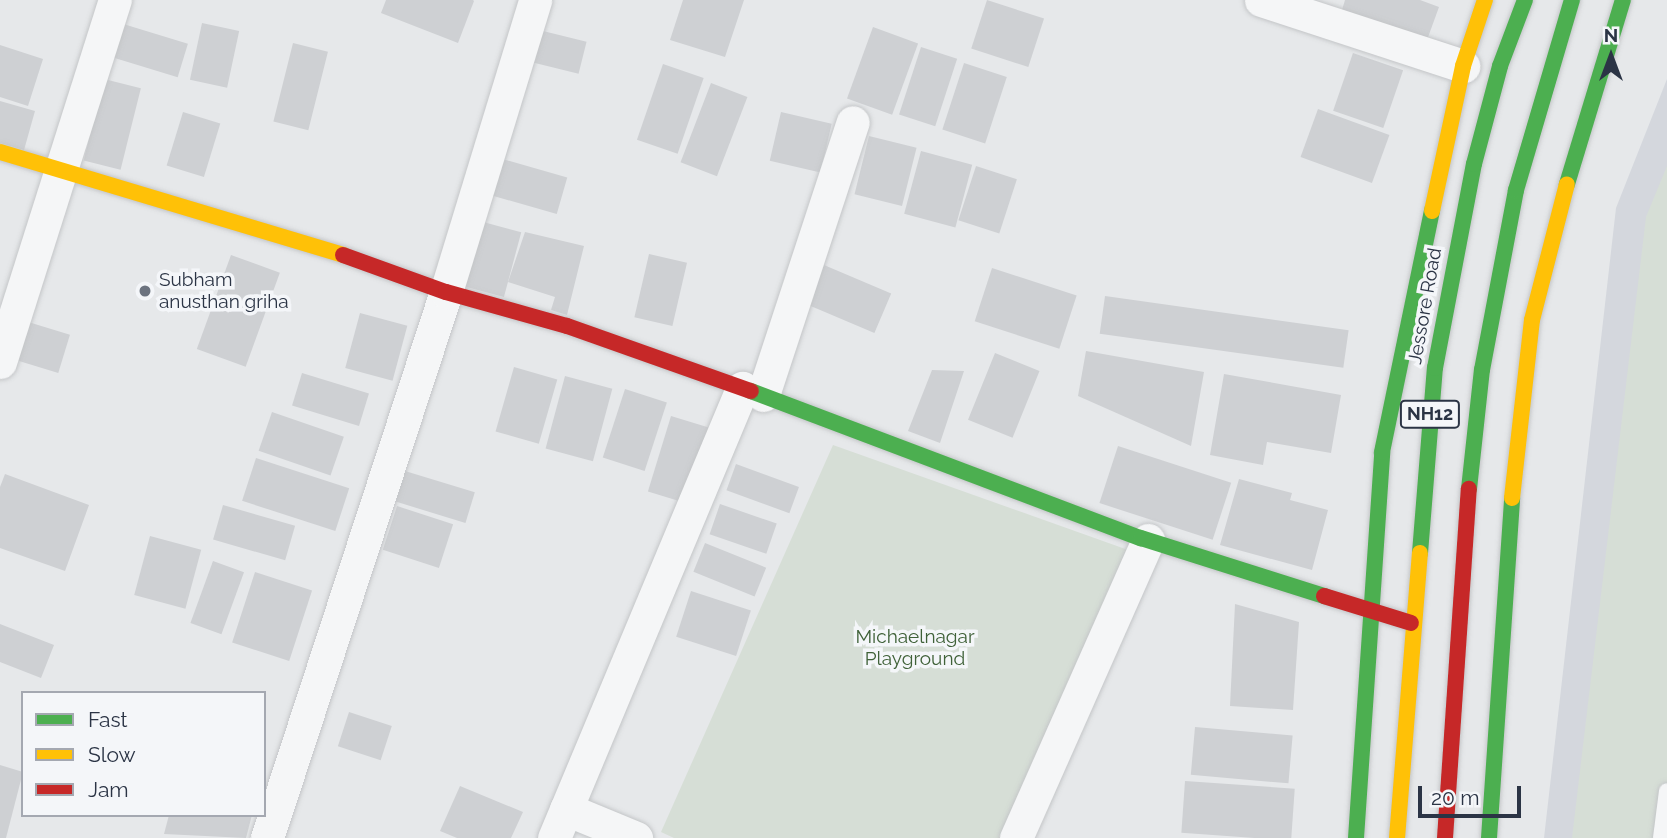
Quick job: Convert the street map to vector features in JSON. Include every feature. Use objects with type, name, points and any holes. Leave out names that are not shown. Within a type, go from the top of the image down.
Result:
[{"type":"main road","points":[[1356,838],[1382,452],[1464,66],[1485,0]]},
{"type":"main road","name":"Jessore Road","points":[[1397,838],[1424,465],[1448,282],[1500,66],[1525,0]]},
{"type":"main road","name":"NH12","points":[[1445,838],[1469,492],[1482,370],[1516,190],[1572,0]]},
{"type":"main road","points":[[1489,838],[1508,538],[1532,320],[1584,117],[1623,0]]},
{"type":"main road","points":[[0,152],[62,173],[286,234],[446,292],[567,326],[752,391],[1149,540],[1411,623]]},
{"type":"street","points":[[0,362],[115,0]]},
{"type":"street","points":[[267,838],[446,292],[535,0]]},
{"type":"street","points":[[1261,0],[1464,66]]},
{"type":"street","points":[[636,838],[560,824],[752,391],[853,121]]},
{"type":"street","points":[[1016,838],[1149,540]]},
{"type":"lane","points":[[1661,838],[1667,791]]},
{"type":"shaded area","points":[[1667,79],[1667,838],[1544,838],[1616,208]]},
{"type":"green space","points":[[1667,166],[1667,838],[1572,838],[1646,217]]},
{"type":"green space","name":"Michaelnagar Playground","points":[[833,445],[1131,551],[1004,838],[674,838],[661,832]]},
{"type":"building","points":[[386,0],[474,1],[458,43],[381,13]]},
{"type":"building","points":[[683,0],[744,0],[725,57],[670,40]]},
{"type":"building","points":[[987,0],[1044,19],[1028,67],[971,49]]},
{"type":"building","points":[[1345,0],[1420,0],[1439,7],[1427,40],[1342,10]]},
{"type":"building","points":[[120,23],[188,44],[178,77],[110,56]]},
{"type":"building","points":[[202,23],[239,31],[227,88],[190,80]]},
{"type":"building","points":[[873,27],[918,43],[892,115],[847,98]]},
{"type":"building","points":[[539,30],[587,42],[579,74],[531,62]]},
{"type":"building","points":[[293,43],[328,52],[308,130],[273,122]]},
{"type":"building","points":[[0,45],[43,59],[28,106],[0,97]]},
{"type":"building","points":[[921,47],[957,59],[935,126],[899,115]]},
{"type":"building","points":[[1353,53],[1403,70],[1383,128],[1333,111]]},
{"type":"building","points":[[964,63],[1007,77],[985,143],[942,130]]},
{"type":"building","points":[[663,64],[704,78],[678,154],[637,140]]},
{"type":"building","points":[[104,79],[141,88],[121,170],[84,161]]},
{"type":"building","points":[[711,83],[747,97],[717,176],[681,162]]},
{"type":"building","points":[[0,101],[35,111],[24,150],[0,143]]},
{"type":"building","points":[[1318,109],[1389,135],[1372,183],[1301,157]]},
{"type":"building","points":[[183,112],[220,123],[204,177],[167,166]]},
{"type":"building","points":[[781,112],[832,124],[820,172],[770,161]]},
{"type":"building","points":[[869,136],[917,148],[902,206],[854,194]]},
{"type":"building","points":[[921,151],[972,165],[955,228],[904,214]]},
{"type":"building","points":[[499,158],[567,178],[557,214],[489,195]]},
{"type":"building","points":[[976,166],[1017,179],[999,233],[958,220]]},
{"type":"building","points":[[472,219],[521,232],[504,297],[455,284]]},
{"type":"building","points":[[525,232],[584,246],[567,315],[551,310],[555,297],[508,282]]},
{"type":"building","points":[[649,254],[687,263],[672,326],[634,317]]},
{"type":"building","points":[[231,255],[280,273],[246,367],[197,349]]},
{"type":"building","points":[[824,265],[891,294],[874,333],[807,305]]},
{"type":"building","points":[[992,268],[1077,296],[1059,349],[975,321]]},
{"type":"building","points":[[1105,296],[1349,330],[1343,368],[1100,334]]},
{"type":"building","points":[[360,313],[407,326],[393,381],[345,368]]},
{"type":"building","points":[[25,321],[70,335],[58,373],[13,359]]},
{"type":"building","points":[[1086,351],[1204,372],[1191,446],[1078,396]]},
{"type":"building","points":[[995,353],[1040,371],[1013,438],[968,420]]},
{"type":"building","points":[[514,367],[557,379],[539,444],[496,431]]},
{"type":"building","points":[[932,370],[964,371],[940,443],[908,431]]},
{"type":"building","points":[[302,373],[369,393],[359,426],[292,406]]},
{"type":"building","points":[[1224,374],[1341,395],[1331,453],[1267,442],[1263,465],[1210,455]]},
{"type":"building","points":[[565,376],[612,389],[593,461],[546,448]]},
{"type":"building","points":[[625,389],[667,403],[645,471],[603,457]]},
{"type":"building","points":[[272,412],[344,437],[331,476],[259,451]]},
{"type":"building","points":[[671,416],[711,428],[688,504],[648,492]]},
{"type":"building","points":[[1118,446],[1231,483],[1213,540],[1099,503]]},
{"type":"building","points":[[256,458],[349,488],[335,531],[242,501]]},
{"type":"building","points":[[736,464],[799,487],[789,513],[726,490]]},
{"type":"building","points":[[405,471],[475,492],[465,523],[396,502]]},
{"type":"building","points":[[5,474],[89,505],[65,571],[0,548],[0,487]]},
{"type":"building","points":[[1239,479],[1292,493],[1290,500],[1328,510],[1312,570],[1220,545]]},
{"type":"building","points":[[720,504],[777,524],[766,554],[710,534]]},
{"type":"building","points":[[223,505],[295,526],[285,560],[213,540]]},
{"type":"building","points":[[397,506],[453,524],[439,568],[383,550]]},
{"type":"building","points":[[150,536],[201,550],[185,609],[134,595]]},
{"type":"building","points":[[705,543],[766,568],[755,596],[693,572]]},
{"type":"building","points":[[213,561],[244,572],[221,634],[190,623]]},
{"type":"building","points":[[255,572],[312,591],[289,661],[232,642]]},
{"type":"building","points":[[691,591],[751,610],[736,656],[676,637]]},
{"type":"building","points":[[1235,604],[1299,622],[1293,710],[1230,706]]},
{"type":"building","points":[[0,624],[54,645],[41,678],[0,662]]},
{"type":"building","points":[[349,712],[392,726],[381,760],[338,746]]},
{"type":"building","points":[[1195,727],[1293,736],[1288,783],[1191,775]]},
{"type":"building","points":[[0,765],[21,771],[21,780],[6,838],[0,838]]},
{"type":"building","points":[[1185,781],[1295,789],[1291,838],[1181,833]]},
{"type":"building","points":[[460,786],[523,812],[511,838],[457,838],[440,831]]},
{"type":"building","points":[[168,817],[251,817],[246,838],[164,834]]},
{"type":"traffic: fast","points":[[1420,553],[1435,368],[1474,164],[1500,66],[1525,0]]},
{"type":"traffic: fast","points":[[1469,489],[1482,370],[1516,190],[1572,0]]},
{"type":"traffic: fast","points":[[1567,184],[1623,0]]},
{"type":"traffic: fast","points":[[1356,838],[1382,452],[1432,211]]},
{"type":"traffic: fast","points":[[751,391],[1141,538],[1324,596]]},
{"type":"traffic: fast","points":[[1489,838],[1512,498]]},
{"type":"traffic: slow","points":[[1432,211],[1463,66],[1485,0]]},
{"type":"traffic: slow","points":[[0,152],[343,255]]},
{"type":"traffic: slow","points":[[1512,498],[1532,320],[1567,184]]},
{"type":"traffic: slow","points":[[1397,838],[1420,553]]},
{"type":"traffic: jam","points":[[343,255],[446,292],[567,326],[751,391]]},
{"type":"traffic: jam","points":[[1445,838],[1469,489]]},
{"type":"traffic: jam","points":[[1324,596],[1411,623]]},
{"type":"place","name":"Subham anusthan griha","points":[[145,291]]}]
